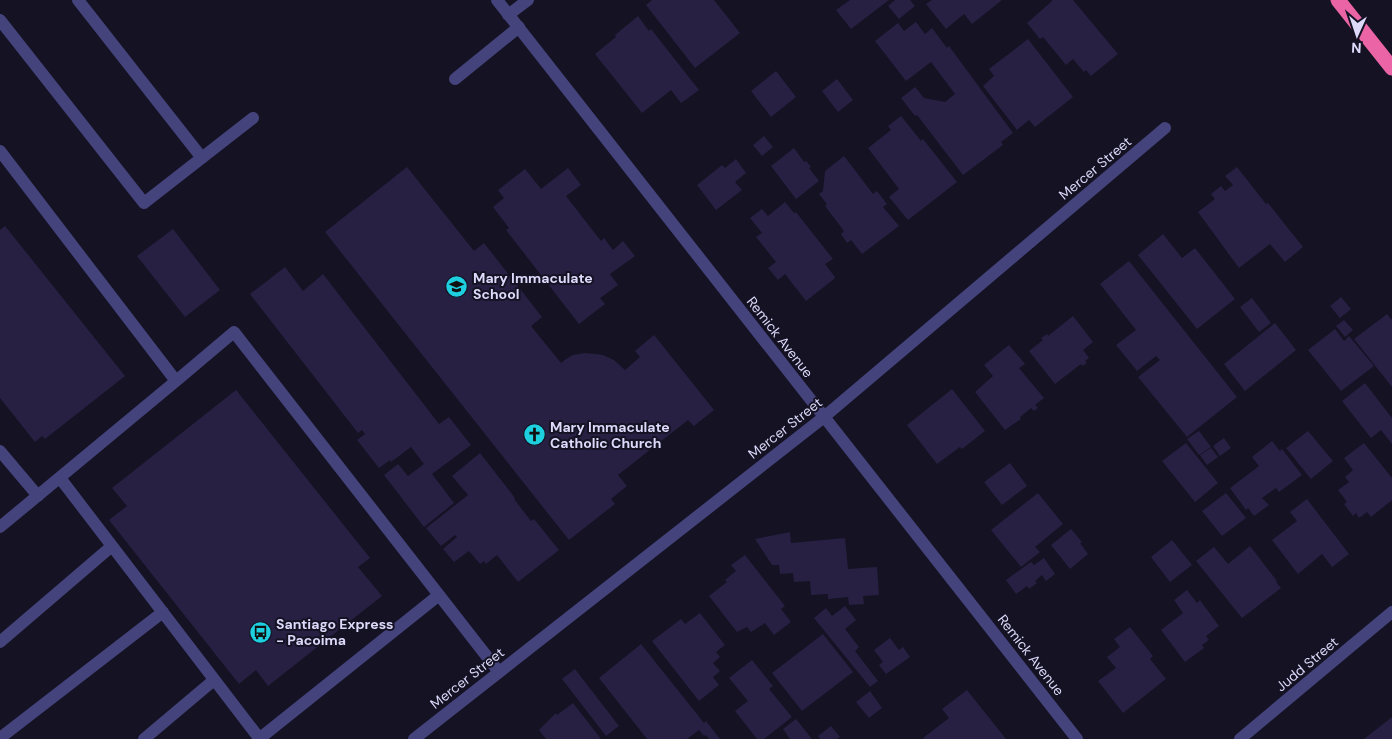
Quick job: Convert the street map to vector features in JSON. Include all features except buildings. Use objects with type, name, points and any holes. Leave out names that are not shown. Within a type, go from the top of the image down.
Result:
[{"type":"highway","points":[[1338,0],[1392,68]]},
{"type":"street","points":[[78,0],[202,158]]},
{"type":"street","name":"Remick Avenue","points":[[497,0],[1077,739]]},
{"type":"street","points":[[508,14],[528,0]]},
{"type":"street","points":[[0,20],[144,203],[253,118]]},
{"type":"street","points":[[454,79],[519,27]]},
{"type":"street","name":"Mercer Street","points":[[414,739],[824,417],[1165,128]]},
{"type":"street","points":[[0,151],[176,381]]},
{"type":"street","points":[[0,528],[234,332],[499,672]]},
{"type":"street","points":[[2,457],[38,496]]},
{"type":"street","points":[[60,478],[258,739],[439,595]]},
{"type":"street","points":[[0,642],[112,546]]},
{"type":"street","points":[[0,738],[163,612]]},
{"type":"street","name":"Judd Street","points":[[1240,739],[1392,612]]},
{"type":"street","points":[[144,739],[214,680]]},
{"type":"place","name":"Mary Immaculate School","points":[[457,286]]},
{"type":"place","name":"Mary Immaculate Catholic Church","points":[[534,435]]},
{"type":"place","name":"Santiago Express - Pacoima","points":[[260,632]]}]
